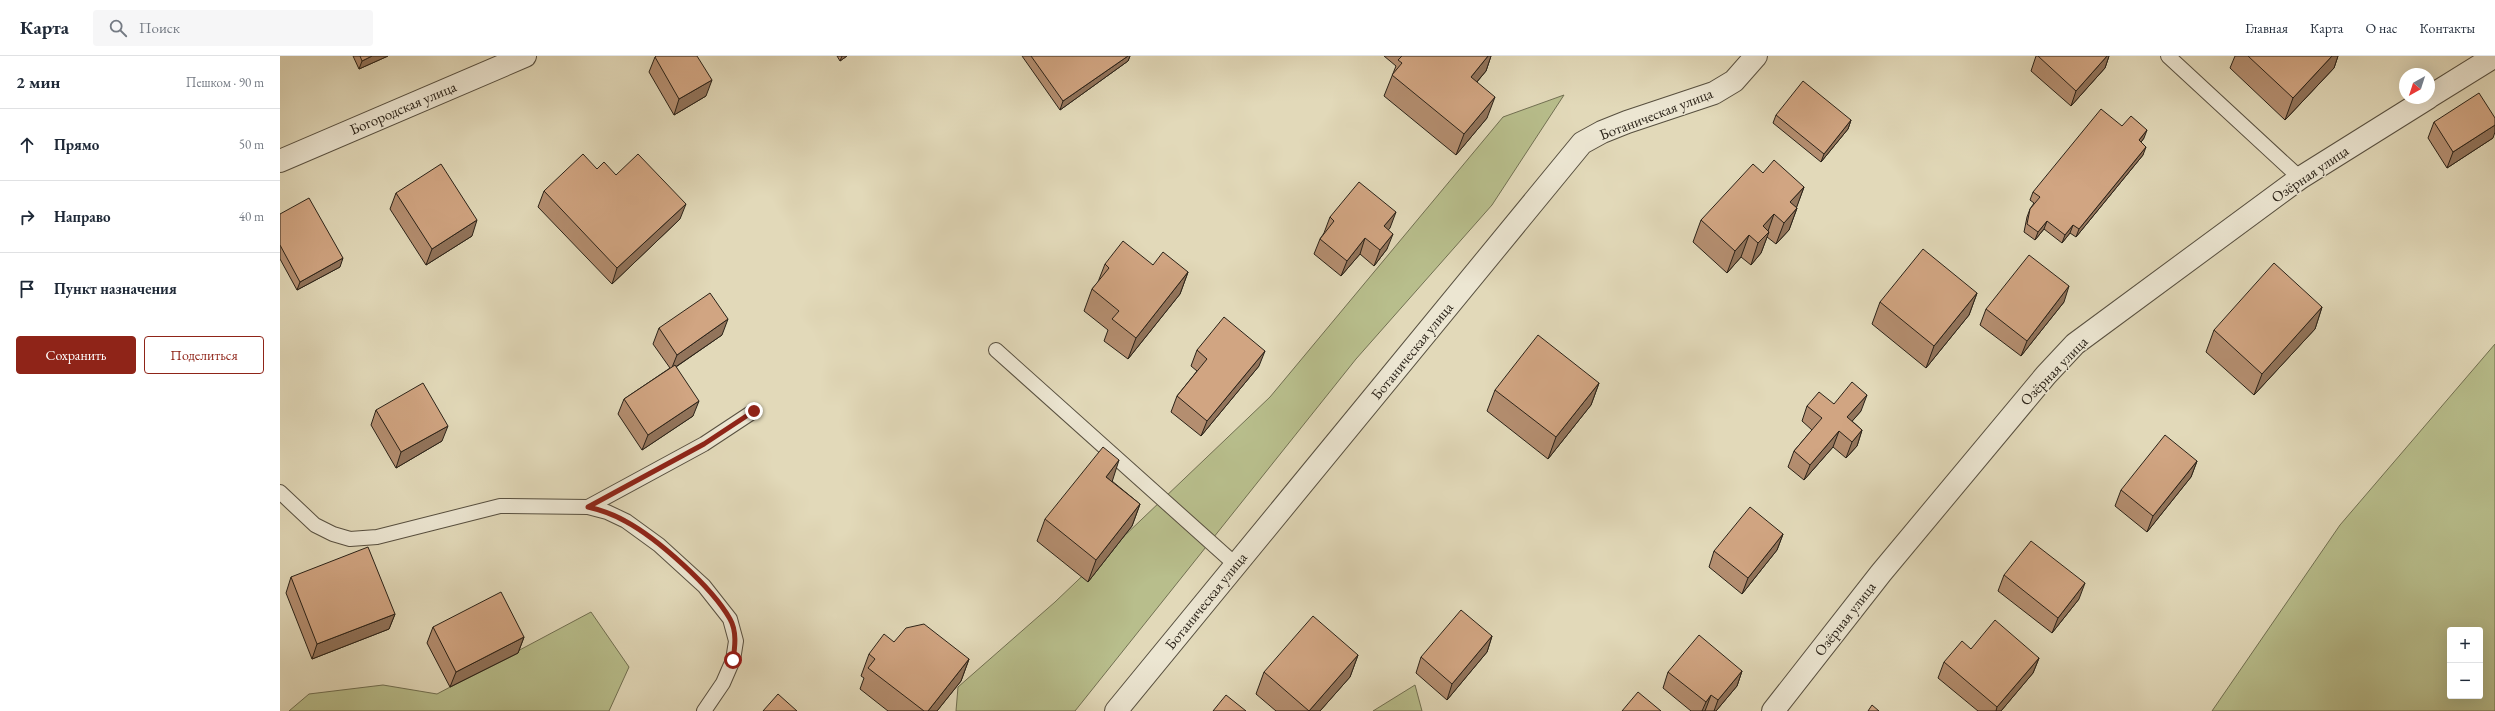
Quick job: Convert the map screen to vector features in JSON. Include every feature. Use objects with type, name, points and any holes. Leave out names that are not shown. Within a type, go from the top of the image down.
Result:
[{"type":"street","name":"Богородская улица","points":[[280,161],[525,56]]},
{"type":"street","name":"Ботаническая улица","points":[[1116,711],[1582,143],[1602,132],[1627,122],[1714,93],[1734,81],[1756,56]]},
{"type":"street","name":"Озёрная улица","points":[[2435,94],[2495,56]]},
{"type":"street","name":"Озёрная улица","points":[[1773,711],[1881,573],[2046,375],[2075,344],[2300,178],[2419,104]]},
{"type":"lane","points":[[2168,56],[2300,178]]},
{"type":"lane","points":[[996,350],[1236,565]]},
{"type":"lane","points":[[588,507],[704,444],[754,411]]},
{"type":"lane","points":[[280,492],[315,525],[333,534],[350,539],[377,537],[500,506],[588,507],[607,512],[626,522],[659,545],[704,586],[730,619],[736,641],[733,660],[723,683],[704,711]]},
{"type":"green space","points":[[1564,95],[1492,205],[1356,359],[1075,711],[956,711],[958,687],[1055,602],[1270,397],[1503,117]]},
{"type":"green space","points":[[2495,344],[2495,711],[2212,711],[2340,525]]},
{"type":"green space","points":[[591,612],[629,667],[609,711],[289,711],[309,694],[383,685],[437,694]]},
{"type":"green space","points":[[1415,685],[1422,711],[1373,711]]},
{"type":"building","points":[[360,56],[372,56],[362,61]]},
{"type":"building","points":[[697,56],[712,80],[679,99],[655,57]]},
{"type":"building","points":[[1031,56],[1128,56],[1063,101]]},
{"type":"building","points":[[1402,56],[1488,56],[1471,77],[1495,97],[1464,134],[1392,75],[1402,63],[1398,60]]},
{"type":"building","points":[[2038,56],[2107,56],[2076,91]]},
{"type":"building","points":[[2248,56],[2332,56],[2293,98]]},
{"type":"building","points":[[1803,81],[1851,120],[1824,154],[1776,115]]},
{"type":"building","points":[[2479,93],[2495,118],[2495,125],[2453,152],[2434,122]]},
{"type":"building","points":[[2101,109],[2122,126],[2131,116],[2147,130],[2139,140],[2146,147],[2079,229],[2073,225],[2065,235],[2047,221],[2038,232],[2027,224],[2030,209],[2040,197],[2033,192]]},
{"type":"building","points":[[583,154],[597,169],[604,162],[616,175],[638,154],[686,204],[617,268],[544,191]]},
{"type":"building","points":[[1774,160],[1804,187],[1790,202],[1797,208],[1784,223],[1774,214],[1763,226],[1769,232],[1758,243],[1749,235],[1735,251],[1701,220],[1753,164],[1763,173]]},
{"type":"building","points":[[441,164],[477,220],[432,249],[396,193]]},
{"type":"building","points":[[1359,182],[1396,212],[1384,226],[1393,234],[1380,250],[1365,238],[1347,261],[1320,239],[1334,221],[1330,217]]},
{"type":"building","points":[[309,198],[343,258],[300,282],[280,245],[280,214]]},
{"type":"building","points":[[1123,241],[1153,265],[1163,252],[1188,272],[1136,338],[1112,319],[1119,311],[1092,289],[1109,268],[1105,264]]},
{"type":"building","points":[[1923,249],[1977,293],[1934,346],[1880,302]]},
{"type":"building","points":[[2029,255],[2069,286],[2027,341],[1986,309]]},
{"type":"building","points":[[2274,263],[2322,307],[2262,374],[2214,330]]},
{"type":"building","points":[[710,293],[728,319],[677,355],[659,328]]},
{"type":"building","points":[[1224,317],[1265,351],[1207,421],[1177,396],[1207,359],[1197,350]]},
{"type":"building","points":[[1538,335],[1599,383],[1556,437],[1495,390]]},
{"type":"building","points":[[675,365],[699,401],[648,435],[624,399]]},
{"type":"building","points":[[1852,382],[1867,395],[1847,417],[1862,430],[1852,442],[1839,431],[1810,465],[1794,451],[1822,418],[1807,406],[1819,392],[1834,404]]},
{"type":"building","points":[[423,383],[448,426],[401,452],[376,410]]},
{"type":"building","points":[[2165,435],[2197,461],[2153,516],[2121,490]]},
{"type":"building","points":[[1103,447],[1119,460],[1106,477],[1140,504],[1096,560],[1045,519]]},
{"type":"building","points":[[1750,507],[1783,534],[1748,578],[1714,551]]},
{"type":"building","points":[[2031,541],[2085,583],[2058,618],[2004,575]]},
{"type":"building","points":[[368,547],[395,614],[317,644],[291,577]]},
{"type":"building","points":[[501,592],[524,637],[456,672],[433,627]]},
{"type":"building","points":[[1461,610],[1492,636],[1452,684],[1421,657]]},
{"type":"building","points":[[1313,616],[1358,655],[1309,711],[1264,672]]},
{"type":"building","points":[[1995,620],[2039,658],[1997,707],[1944,662],[1962,641],[1971,649]]},
{"type":"building","points":[[924,624],[969,659],[928,711],[924,711],[868,668],[875,659],[869,654],[884,634],[894,642],[906,628]]},
{"type":"building","points":[[1699,635],[1742,671],[1718,700],[1711,695],[1706,702],[1668,672]]},
{"type":"building","points":[[1638,692],[1661,711],[1622,711]]},
{"type":"building","points":[[778,694],[797,711],[763,711]]},
{"type":"building","points":[[1226,695],[1246,711],[1213,711]]},
{"type":"building","points":[[1872,705],[1879,711],[1868,711]]},
{"type":"route","points":[[733,660],[736,641],[730,619],[704,586],[659,545],[626,522],[607,512],[588,507],[704,444],[754,411]]}]
